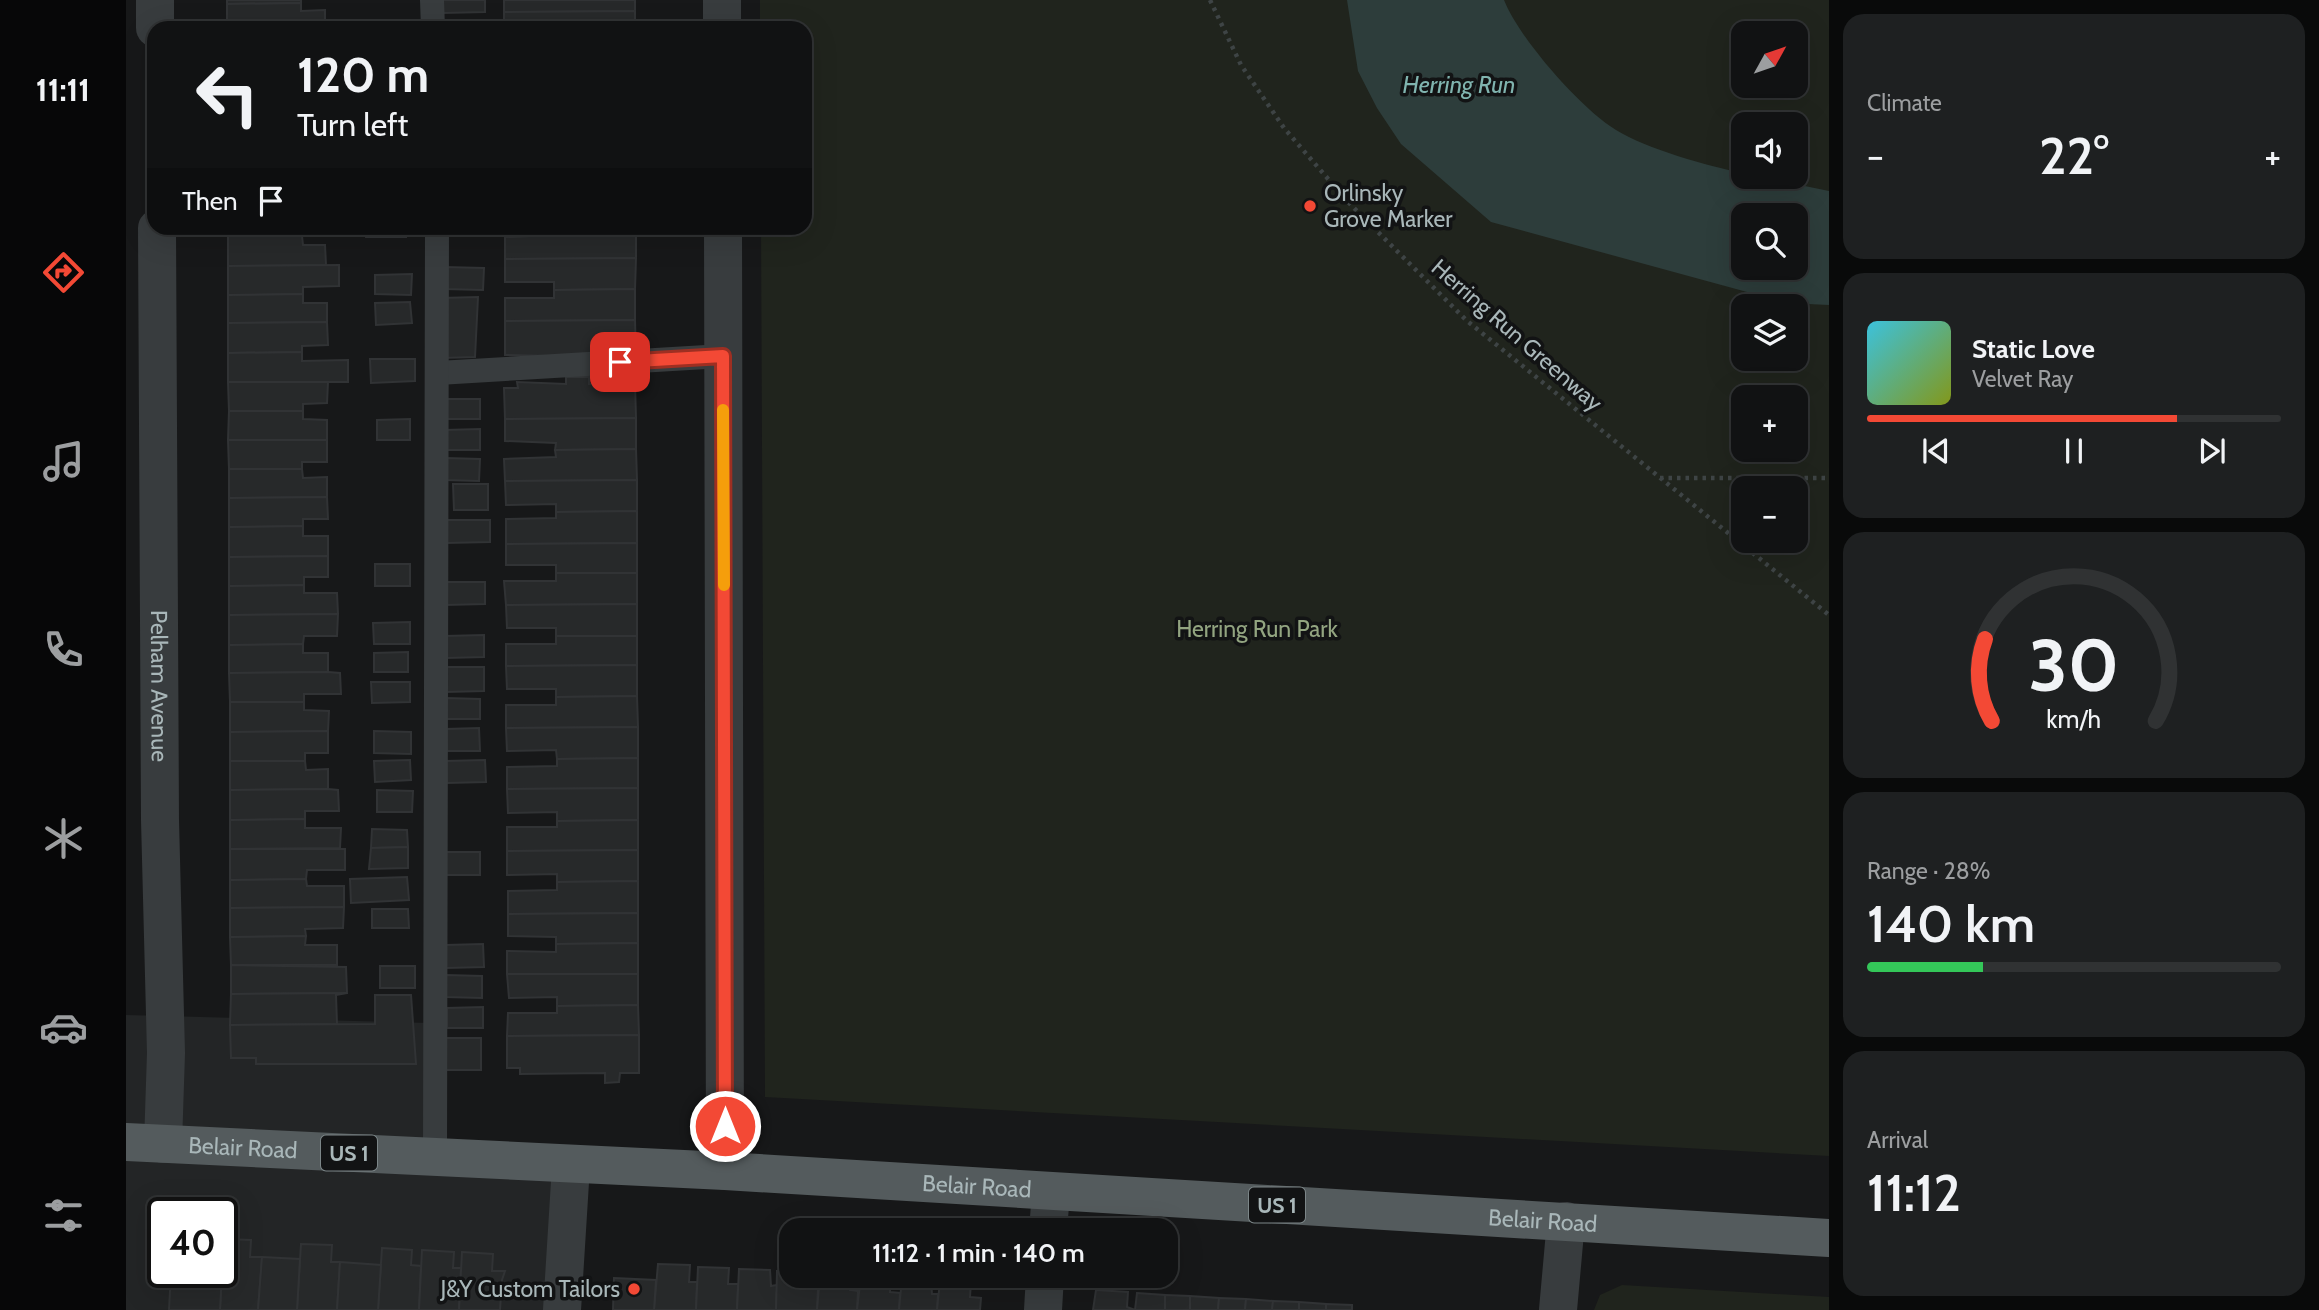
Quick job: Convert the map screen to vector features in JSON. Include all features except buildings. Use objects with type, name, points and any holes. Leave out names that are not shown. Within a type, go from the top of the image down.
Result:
[{"type":"main road","name":"Belair Road","points":[[126,1142],[571,1166],[725,1171],[1049,1212],[1566,1221],[1829,1238]]},
{"type":"street","points":[[155,0],[155,21]]},
{"type":"street","points":[[722,0],[723,21]]},
{"type":"street","name":"Pelham Avenue","points":[[158,235],[160,820],[166,1053],[163,1144]]},
{"type":"street","points":[[723,235],[725,1171]]},
{"type":"street","points":[[562,1310],[571,1166]]},
{"type":"street","points":[[1558,1310],[1566,1221]]},
{"type":"street","points":[[1043,1310],[1044,1288]]},
{"type":"lane","points":[[432,0],[433,21]]},
{"type":"lane","points":[[435,1157],[437,235]]},
{"type":"lane","points":[[438,373],[723,356]]},
{"type":"path","name":"Herring Run Greenway","points":[[1210,0],[1241,65],[1269,107],[1348,202],[1466,320],[1829,615]]},
{"type":"path","points":[[1659,478],[1829,478]]},
{"type":"shaded area","points":[[126,1015],[430,1023],[430,1165],[569,1172],[558,1310],[126,1310]]},
{"type":"green space","name":"Herring Run Park","points":[[760,0],[1829,0],[1829,1156],[765,1097],[761,235],[812,235],[812,21],[760,21]]},
{"type":"green space","points":[[1622,1285],[1829,1297],[1829,1310],[1594,1310],[1600,1295]]},
{"type":"water","name":"Herring Run","points":[[1347,0],[1504,0],[1523,33],[1552,71],[1585,106],[1616,130],[1678,156],[1731,170],[1731,189],[1808,189],[1808,187],[1829,191],[1829,305],[1808,304],[1808,294],[1754,294],[1491,222],[1401,144],[1377,108],[1358,71]]},
{"type":"slow traffic","points":[[723,410],[724,585]]},
{"type":"place","name":"Orlinsky Grove Marker","points":[[1310,206]]},
{"type":"place","name":"J&Y Custom Tailors","points":[[634,1289]]},
{"type":"route","points":[[620,362],[723,356],[725,1126]]}]
